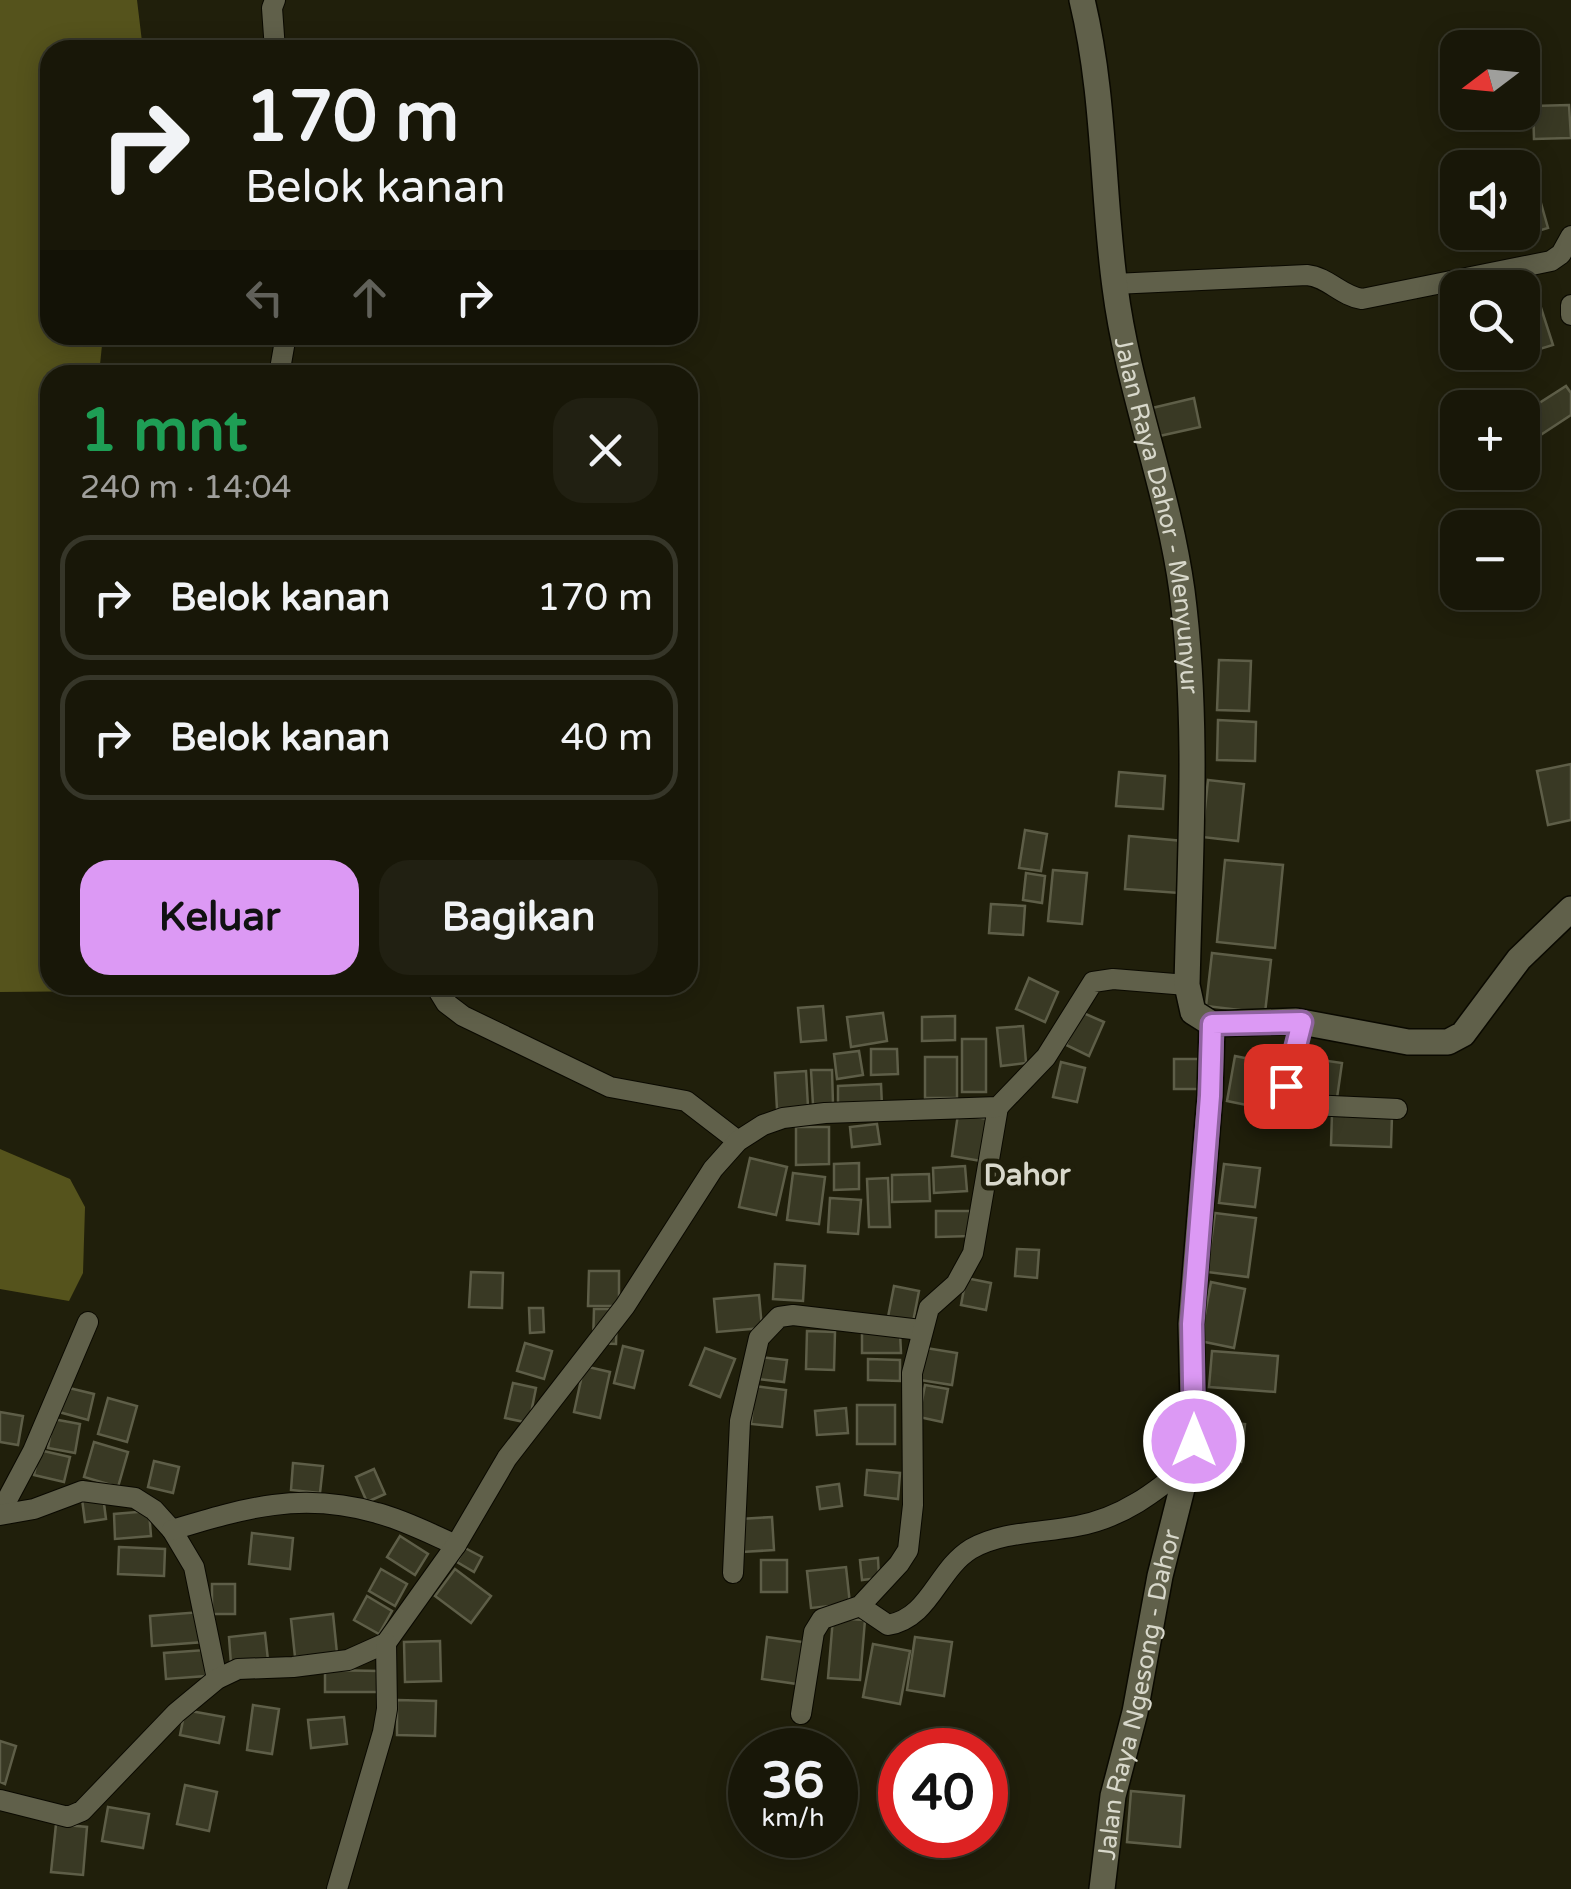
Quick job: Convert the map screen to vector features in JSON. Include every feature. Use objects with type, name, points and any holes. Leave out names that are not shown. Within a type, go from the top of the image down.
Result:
[{"type":"street","points":[[274,40],[272,8],[276,0]]},
{"type":"street","name":"Jalan Raya Dahor - Menyunyur","points":[[1082,0],[1101,107],[1114,284],[1167,514],[1189,651],[1192,730],[1187,986]]},
{"type":"street","points":[[1114,284],[1307,275],[1324,280],[1351,298],[1362,298],[1445,280],[1529,268],[1551,262],[1569,246]]},
{"type":"street","points":[[1571,304],[1571,315]]},
{"type":"street","points":[[801,1714],[814,1632],[822,1619],[860,1606],[908,1550],[912,1374],[922,1330],[934,1301],[956,1284],[973,1252],[998,1107],[1046,1057],[1093,982],[1113,979],[1187,986],[1193,1012],[1212,1024],[1302,1022],[1408,1042],[1448,1042],[1463,1034],[1519,960],[1571,909]]},
{"type":"street","points":[[441,995],[463,1016],[610,1088],[686,1101],[738,1141]]},
{"type":"street","points":[[1302,1022],[1286,1086],[1288,1104],[1397,1109]]},
{"type":"street","name":"Jalan Raya Ngesong - Dahor","points":[[1102,1889],[1112,1796],[1135,1712],[1172,1526],[1190,1463],[1196,1412],[1192,1324],[1212,1024]]},
{"type":"street","points":[[0,1800],[68,1817],[82,1812],[108,1780],[176,1713],[217,1680],[238,1669],[348,1660],[386,1643],[456,1545],[507,1458],[625,1306],[713,1169],[738,1141],[763,1124],[783,1118],[998,1107]]},
{"type":"street","points":[[732,1573],[740,1421],[759,1338],[768,1326],[778,1316],[793,1316],[922,1330]]},
{"type":"street","points":[[0,1514],[34,1451],[88,1322]]},
{"type":"street","points":[[860,1606],[888,1625],[900,1624],[926,1602],[954,1563],[971,1550],[991,1541],[1102,1520],[1155,1493],[1190,1463]]},
{"type":"street","points":[[0,1514],[34,1509],[82,1491],[135,1498],[154,1510],[172,1530],[194,1567],[217,1680]]},
{"type":"street","points":[[172,1530],[273,1503],[319,1501],[379,1513],[456,1545]]},
{"type":"street","points":[[337,1889],[383,1732],[387,1709],[386,1643]]},
{"type":"shaded area","points":[[0,0],[137,0],[142,40],[40,40],[40,345],[102,345],[100,365],[40,365],[40,992],[0,992]]},
{"type":"shaded area","points":[[0,1149],[70,1179],[85,1207],[83,1273],[69,1301],[0,1289]]},
{"type":"building","points":[[1569,105],[1571,138],[1534,139],[1534,130],[1540,130],[1540,106]]},
{"type":"building","points":[[1540,200],[1548,228],[1540,230]]},
{"type":"building","points":[[1540,305],[1553,345],[1540,349]]},
{"type":"building","points":[[1566,386],[1571,393],[1571,415],[1540,435],[1540,403]]},
{"type":"building","points":[[1194,398],[1200,427],[1155,437],[1148,409]]},
{"type":"building","points":[[1219,660],[1251,661],[1249,711],[1217,710]]},
{"type":"building","points":[[1218,720],[1256,722],[1255,761],[1217,760]]},
{"type":"building","points":[[1571,764],[1571,820],[1548,825],[1537,771]]},
{"type":"building","points":[[1119,772],[1165,776],[1163,809],[1116,806]]},
{"type":"building","points":[[1208,780],[1244,784],[1238,841],[1202,837]]},
{"type":"building","points":[[1025,830],[1047,834],[1041,871],[1019,868]]},
{"type":"building","points":[[1129,836],[1183,841],[1179,893],[1125,889]]},
{"type":"building","points":[[1225,860],[1283,865],[1275,948],[1217,942]]},
{"type":"building","points":[[1053,870],[1087,873],[1082,924],[1048,921]]},
{"type":"building","points":[[1026,873],[1045,876],[1042,903],[1023,900]]},
{"type":"building","points":[[991,904],[1025,906],[1023,935],[989,933]]},
{"type":"building","points":[[1212,953],[1271,960],[1265,1013],[1206,1006]]},
{"type":"building","points":[[1029,978],[1058,992],[1045,1022],[1016,1009]]},
{"type":"building","points":[[823,1006],[826,1040],[801,1042],[798,1008]]},
{"type":"building","points":[[1081,1012],[1104,1022],[1089,1056],[1066,1045]]},
{"type":"building","points":[[883,1013],[887,1041],[851,1047],[847,1017]]},
{"type":"building","points":[[955,1016],[955,1040],[922,1041],[922,1017]]},
{"type":"building","points":[[1023,1026],[1026,1063],[1001,1066],[997,1028]]},
{"type":"building","points":[[962,1039],[986,1039],[986,1092],[962,1092]]},
{"type":"building","points":[[871,1049],[897,1049],[898,1074],[871,1075]]},
{"type":"building","points":[[859,1051],[863,1075],[837,1079],[834,1054]]},
{"type":"building","points":[[1235,1056],[1280,1065],[1271,1110],[1227,1101]]},
{"type":"building","points":[[925,1057],[957,1057],[957,1098],[925,1098]]},
{"type":"building","points":[[1307,1058],[1342,1063],[1337,1098],[1302,1093]]},
{"type":"building","points":[[1174,1059],[1201,1059],[1201,1089],[1174,1089]]},
{"type":"building","points":[[1061,1062],[1085,1068],[1077,1102],[1053,1097]]},
{"type":"building","points":[[811,1070],[832,1070],[833,1104],[813,1105]]},
{"type":"building","points":[[806,1071],[808,1107],[777,1109],[775,1073]]},
{"type":"building","points":[[881,1084],[882,1106],[838,1107],[838,1086]]},
{"type":"building","points":[[1332,1113],[1392,1116],[1391,1147],[1331,1145]]},
{"type":"building","points":[[958,1114],[988,1119],[981,1161],[952,1156]]},
{"type":"building","points":[[877,1124],[880,1144],[852,1147],[850,1127]]},
{"type":"building","points":[[796,1127],[829,1127],[829,1164],[796,1165]]},
{"type":"building","points":[[750,1158],[787,1167],[776,1215],[739,1207]]},
{"type":"building","points":[[859,1163],[859,1189],[834,1190],[834,1164]]},
{"type":"building","points":[[1224,1164],[1260,1168],[1255,1207],[1219,1203]]},
{"type":"building","points":[[965,1166],[967,1191],[934,1193],[933,1168]]},
{"type":"building","points":[[793,1173],[825,1177],[819,1224],[787,1220]]},
{"type":"building","points":[[929,1174],[930,1201],[892,1202],[892,1175]]},
{"type":"building","points":[[888,1178],[890,1227],[869,1227],[867,1179]]},
{"type":"building","points":[[830,1198],[861,1200],[858,1234],[828,1232]]},
{"type":"building","points":[[936,1211],[970,1211],[971,1236],[936,1237]]},
{"type":"building","points":[[1215,1213],[1256,1218],[1248,1277],[1207,1272]]},
{"type":"building","points":[[1017,1249],[1039,1250],[1037,1278],[1015,1276]]},
{"type":"building","points":[[775,1264],[805,1266],[803,1301],[773,1299]]},
{"type":"building","points":[[589,1271],[619,1271],[619,1306],[588,1306]]},
{"type":"building","points":[[471,1272],[503,1273],[502,1308],[469,1307]]},
{"type":"building","points":[[966,1278],[991,1283],[986,1310],[961,1305]]},
{"type":"building","points":[[1211,1282],[1245,1289],[1234,1348],[1200,1341]]},
{"type":"building","points":[[894,1286],[919,1291],[913,1322],[888,1317]]},
{"type":"building","points":[[759,1295],[762,1328],[717,1332],[714,1299]]},
{"type":"building","points":[[529,1308],[543,1308],[544,1332],[530,1333]]},
{"type":"building","points":[[594,1309],[617,1309],[616,1344],[593,1343]]},
{"type":"building","points":[[807,1331],[835,1332],[834,1370],[806,1369]]},
{"type":"building","points":[[862,1332],[900,1332],[901,1353],[862,1353]]},
{"type":"building","points":[[525,1343],[552,1351],[544,1379],[517,1371]]},
{"type":"building","points":[[623,1346],[643,1351],[634,1388],[614,1383]]},
{"type":"building","points":[[705,1348],[735,1359],[720,1397],[690,1385]]},
{"type":"building","points":[[926,1348],[957,1353],[952,1385],[920,1380]]},
{"type":"building","points":[[1212,1351],[1278,1356],[1275,1392],[1209,1387]]},
{"type":"building","points":[[760,1357],[787,1360],[784,1382],[757,1379]]},
{"type":"building","points":[[868,1359],[900,1360],[900,1381],[868,1380]]},
{"type":"building","points":[[584,1366],[610,1372],[600,1418],[574,1412]]},
{"type":"building","points":[[513,1383],[536,1388],[529,1423],[505,1418]]},
{"type":"building","points":[[925,1385],[948,1389],[942,1422],[919,1417]]},
{"type":"building","points":[[755,1386],[786,1390],[782,1427],[751,1424]]},
{"type":"building","points":[[65,1387],[94,1394],[88,1420],[59,1412]]},
{"type":"building","points":[[108,1398],[137,1406],[127,1442],[98,1434]]},
{"type":"building","points":[[857,1405],[895,1405],[895,1444],[857,1444]]},
{"type":"building","points":[[846,1408],[848,1433],[817,1435],[815,1411]]},
{"type":"building","points":[[0,1412],[23,1416],[18,1445],[0,1442]]},
{"type":"building","points":[[53,1419],[80,1424],[75,1453],[48,1448]]},
{"type":"building","points":[[1206,1420],[1245,1424],[1241,1462],[1203,1458]]},
{"type":"building","points":[[94,1442],[128,1452],[118,1487],[84,1477]]},
{"type":"building","points":[[39,1450],[70,1457],[64,1482],[34,1475]]},
{"type":"building","points":[[154,1461],[179,1467],[173,1493],[148,1487]]},
{"type":"building","points":[[293,1463],[323,1466],[320,1493],[291,1490]]},
{"type":"building","points":[[374,1469],[385,1494],[367,1502],[356,1477]]},
{"type":"building","points":[[867,1470],[900,1473],[898,1499],[865,1495]]},
{"type":"building","points":[[839,1484],[842,1506],[820,1509],[817,1487]]},
{"type":"building","points":[[103,1496],[106,1519],[85,1522],[82,1499]]},
{"type":"building","points":[[149,1511],[151,1536],[115,1539],[114,1514]]},
{"type":"building","points":[[772,1517],[774,1550],[742,1552],[740,1519]]},
{"type":"building","points":[[252,1533],[293,1538],[290,1569],[249,1564]]},
{"type":"building","points":[[400,1536],[428,1554],[415,1575],[387,1557]]},
{"type":"building","points":[[119,1547],[165,1549],[164,1576],[118,1574]]},
{"type":"building","points":[[465,1548],[482,1557],[474,1572],[457,1562]]},
{"type":"building","points":[[878,1558],[879,1578],[862,1580],[860,1560]]},
{"type":"building","points":[[761,1560],[787,1560],[787,1592],[761,1592]]},
{"type":"building","points":[[846,1567],[850,1604],[811,1608],[807,1571]]},
{"type":"building","points":[[381,1569],[407,1584],[395,1606],[369,1591]]},
{"type":"building","points":[[455,1569],[491,1596],[471,1623],[435,1596]]},
{"type":"building","points":[[212,1584],[235,1584],[235,1614],[212,1614]]},
{"type":"building","points":[[367,1596],[392,1611],[379,1634],[354,1620]]},
{"type":"building","points":[[201,1612],[204,1642],[152,1646],[150,1616]]},
{"type":"building","points":[[333,1614],[337,1653],[295,1657],[291,1619]]},
{"type":"building","points":[[833,1618],[865,1620],[860,1680],[828,1678]]},
{"type":"building","points":[[265,1633],[268,1660],[231,1664],[229,1637]]},
{"type":"building","points":[[767,1637],[803,1642],[797,1684],[762,1679]]},
{"type":"building","points":[[915,1637],[952,1642],[944,1696],[907,1690]]},
{"type":"building","points":[[440,1641],[441,1681],[405,1682],[404,1642]]},
{"type":"building","points":[[873,1644],[910,1651],[900,1704],[863,1697]]},
{"type":"building","points":[[205,1650],[206,1676],[166,1679],[164,1653]]},
{"type":"building","points":[[325,1670],[380,1671],[379,1692],[325,1692]]},
{"type":"building","points":[[397,1700],[436,1701],[435,1736],[397,1735]]},
{"type":"building","points":[[253,1705],[279,1709],[272,1754],[247,1750]]},
{"type":"building","points":[[185,1710],[224,1717],[219,1743],[180,1735]]},
{"type":"building","points":[[344,1717],[347,1744],[311,1748],[308,1720]]},
{"type":"building","points":[[0,1741],[16,1746],[5,1784],[0,1782]]},
{"type":"building","points":[[185,1785],[217,1792],[209,1831],[177,1824]]},
{"type":"building","points":[[1131,1791],[1184,1796],[1180,1847],[1127,1842]]},
{"type":"building","points":[[108,1807],[149,1814],[143,1848],[102,1841]]},
{"type":"building","points":[[56,1824],[87,1827],[83,1875],[51,1872]]},
{"type":"district","name":"Dahor","points":[[1027,1175]]},
{"type":"route","points":[[1194,1441],[1192,1324],[1212,1024],[1302,1022],[1286,1086]]}]
